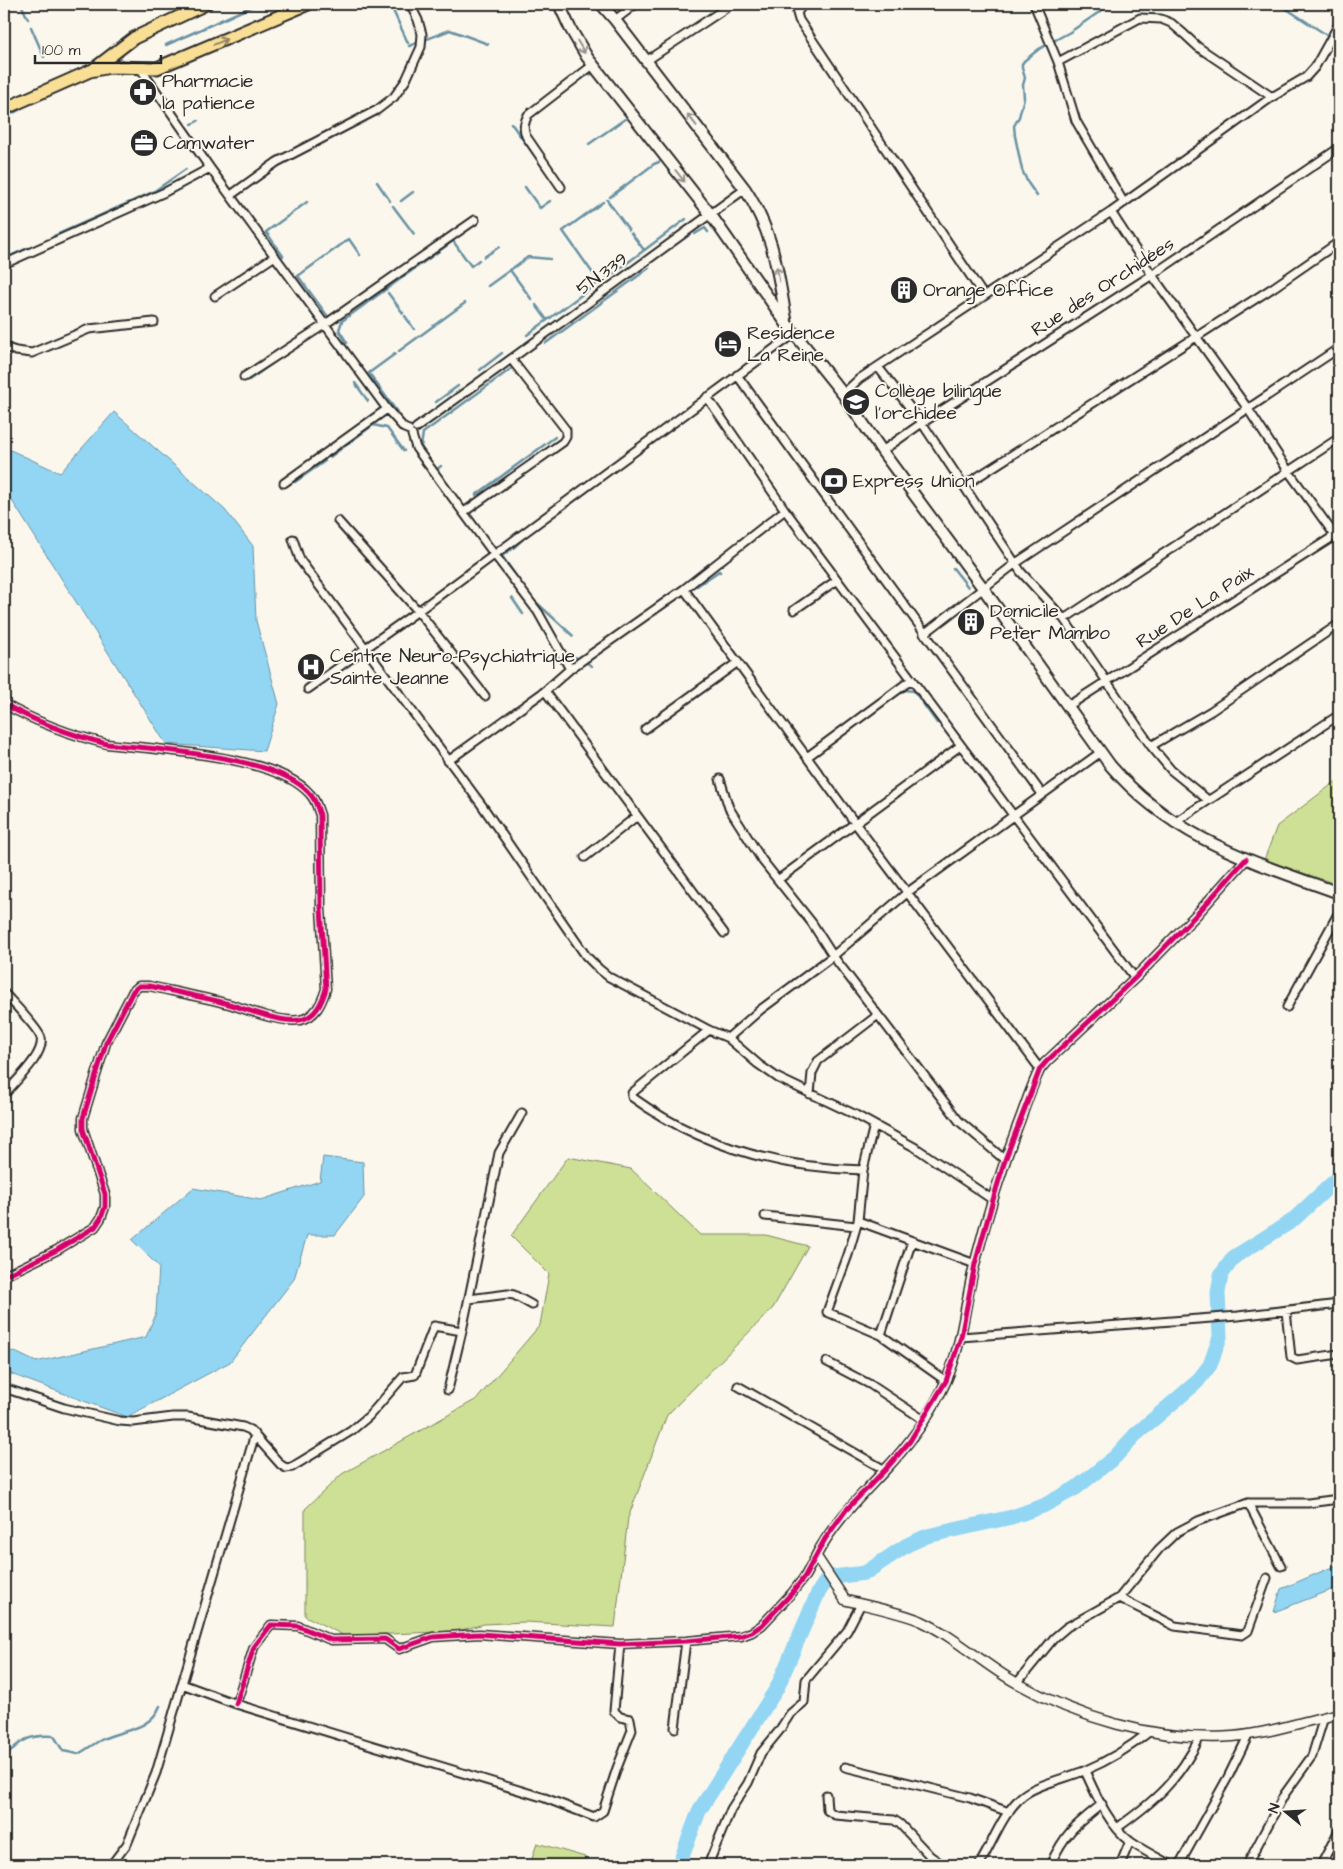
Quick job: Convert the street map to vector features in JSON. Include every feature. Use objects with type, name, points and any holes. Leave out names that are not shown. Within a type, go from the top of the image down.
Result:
[{"type":"main road","points":[[90,71],[134,38],[206,4]]},
{"type":"main road","points":[[4,109],[90,71],[110,66],[157,68],[308,4]]},
{"type":"main road","points":[[559,4],[577,41],[593,64],[711,215],[794,334],[843,394],[882,451],[1124,781],[1144,801],[1174,823],[1213,844],[1246,859],[1339,893]]},
{"type":"main road","points":[[601,4],[745,189],[759,212],[770,238],[775,258],[786,322]]},
{"type":"street","points":[[230,195],[277,162],[377,110],[394,97],[406,80],[422,47],[422,34],[410,4]]},
{"type":"street","points":[[615,20],[636,4]]},
{"type":"street","points":[[646,60],[732,4]]},
{"type":"street","points":[[804,4],[797,13],[799,20],[984,296]]},
{"type":"street","points":[[1036,4],[1058,62],[1081,132],[1092,147],[1124,203]]},
{"type":"street","points":[[1058,62],[1140,18],[1161,19],[1171,23],[1198,48],[1272,97]]},
{"type":"street","points":[[843,394],[859,379],[1111,212],[1272,97],[1306,76],[1315,68],[1339,24]]},
{"type":"street","points":[[561,187],[526,136],[523,129],[524,123],[528,115],[593,64]]},
{"type":"street","points":[[140,68],[324,325],[387,409],[404,428],[412,431],[416,448],[544,621],[570,668]]},
{"type":"street","name":"Rue des Orchidées","points":[[882,451],[922,423],[1152,275],[1339,148]]},
{"type":"street","points":[[4,264],[164,192],[210,168]]},
{"type":"street","name":"5N.339","points":[[412,431],[745,189]]},
{"type":"street","points":[[1111,212],[1152,275],[1248,409],[1289,472],[1338,537]]},
{"type":"street","points":[[244,377],[324,325],[475,220]]},
{"type":"street","points":[[965,485],[1274,287],[1339,242]]},
{"type":"street","points":[[215,296],[275,256]]},
{"type":"street","points":[[4,346],[16,351],[32,352],[89,329],[154,322]]},
{"type":"street","points":[[308,689],[418,611],[794,334]]},
{"type":"street","points":[[924,634],[1016,563],[1339,348]]},
{"type":"street","points":[[464,512],[564,442],[566,437],[566,430],[511,359]]},
{"type":"street","points":[[878,367],[922,423],[965,485],[1021,572],[1064,619],[1151,746],[1171,770],[1208,800]]},
{"type":"street","points":[[737,375],[1042,794]]},
{"type":"street","points":[[707,398],[785,510],[1135,978]]},
{"type":"street","points":[[284,483],[387,409]]},
{"type":"street","points":[[1064,619],[1339,438]]},
{"type":"street","points":[[448,761],[544,691],[570,668],[684,589],[785,510]]},
{"type":"street","points":[[338,521],[418,611],[485,696]]},
{"type":"street","name":"Rue De La Paix","points":[[1068,706],[1338,537]]},
{"type":"street","points":[[293,539],[300,560],[367,648],[480,804],[586,956],[599,970],[626,987],[728,1038],[758,1064],[778,1078],[874,1125],[916,1148],[993,1200]]},
{"type":"street","points":[[794,610],[837,580]]},
{"type":"street","points":[[684,589],[1040,1069]]},
{"type":"street","points":[[1151,746],[1211,711],[1339,624]]},
{"type":"street","points":[[645,729],[738,662]]},
{"type":"street","points":[[807,757],[911,680]]},
{"type":"street","points":[[544,691],[724,933]]},
{"type":"street","points":[[4,704],[44,724],[89,740],[107,744],[227,758],[247,763],[282,776],[298,784],[310,794],[320,815],[321,908],[326,989],[322,1002],[313,1015],[301,1020],[284,1020],[149,986],[139,986],[132,990],[106,1043],[83,1118],[83,1129],[105,1194],[105,1207],[101,1218],[95,1227],[57,1250],[4,1276]]},
{"type":"street","points":[[1174,823],[1339,715]]},
{"type":"street","points":[[779,879],[960,746]]},
{"type":"street","points":[[728,1038],[760,1010],[833,956],[908,892],[1101,752]]},
{"type":"street","points":[[720,779],[729,808],[762,860],[779,879],[833,956],[959,1121],[973,1135],[1005,1160]]},
{"type":"street","points":[[585,857],[637,816]]},
{"type":"street","points":[[236,1704],[254,1648],[271,1624],[298,1626],[331,1640],[385,1639],[399,1649],[432,1637],[479,1634],[620,1644],[686,1641],[741,1636],[752,1632],[762,1625],[805,1576],[824,1539],[846,1510],[910,1441],[946,1381],[961,1338],[974,1264],[1005,1160],[1040,1069],[1135,978],[1197,914],[1246,859]]},
{"type":"street","points":[[1287,1007],[1339,912]]},
{"type":"street","points":[[4,993],[40,1036],[41,1046],[38,1055],[4,1095]]},
{"type":"street","points":[[810,1094],[812,1073],[818,1061],[878,1015]]},
{"type":"street","points":[[709,1030],[632,1093],[632,1097],[654,1113],[682,1129],[730,1148],[799,1165],[829,1169],[863,1170]]},
{"type":"street","points":[[448,1390],[499,1153],[522,1112]]},
{"type":"street","points":[[874,1125],[863,1170],[857,1224],[827,1312],[881,1335],[946,1381]]},
{"type":"street","points":[[764,1216],[857,1224],[912,1241],[974,1264]]},
{"type":"street","points":[[881,1335],[912,1241]]},
{"type":"street","points":[[469,1299],[508,1294],[514,1295],[532,1305]]},
{"type":"street","points":[[961,1338],[1224,1318],[1339,1304]]},
{"type":"street","points":[[1286,1311],[1291,1357],[1293,1359],[1339,1354]]},
{"type":"street","points":[[4,1388],[64,1408],[120,1421],[133,1422],[172,1416],[243,1426],[254,1434],[281,1465],[286,1468],[292,1467],[351,1431],[370,1416],[403,1377],[415,1375],[434,1326],[462,1331]]},
{"type":"street","points":[[827,1362],[871,1385],[924,1420]]},
{"type":"street","points":[[738,1386],[885,1470]]},
{"type":"street","points":[[112,1865],[127,1844],[156,1773],[254,1434]]},
{"type":"street","points":[[1017,1683],[1054,1638],[1067,1627],[1119,1598],[1159,1548],[1177,1532],[1198,1521],[1248,1503],[1308,1503],[1339,1500]]},
{"type":"street","points":[[1248,1503],[1282,1566]]},
{"type":"street","points":[[816,1556],[845,1600],[919,1620],[1017,1683],[1082,1712],[1149,1732],[1200,1737],[1248,1736],[1339,1714]]},
{"type":"street","points":[[1119,1598],[1175,1626],[1242,1635],[1248,1631],[1267,1578]]},
{"type":"street","points":[[708,1865],[731,1809],[748,1783],[761,1754],[790,1714],[804,1702],[806,1680],[847,1631],[861,1604]]},
{"type":"street","points":[[675,1728],[686,1641]]},
{"type":"street","points":[[182,1684],[236,1704],[545,1798],[594,1817],[603,1811],[632,1730],[630,1719],[620,1717],[614,1711],[620,1644]]},
{"type":"street","points":[[1247,1865],[1284,1795],[1312,1756],[1324,1717]]},
{"type":"street","points":[[979,1865],[1008,1812],[1020,1797],[1086,1770],[1124,1751],[1149,1732]]},
{"type":"street","points":[[1180,1865],[1248,1736]]},
{"type":"street","points":[[1117,1828],[1149,1805],[1172,1781],[1190,1759],[1200,1737]]},
{"type":"street","points":[[845,1767],[970,1798],[1008,1812]]},
{"type":"street","points":[[1086,1770],[1102,1804],[1117,1828],[1130,1841],[1171,1865]]},
{"type":"street","points":[[826,1795],[827,1810],[835,1815],[894,1820],[930,1856],[943,1865]]},
{"type":"street","points":[[1050,1865],[1058,1846],[1069,1831],[1102,1804]]},
{"type":"street","points":[[1321,1865],[1339,1830]]},
{"type":"street","points":[[1120,1865],[1130,1841]]},
{"type":"green space","points":[[1339,779],[1339,885],[1264,860],[1277,826]]},
{"type":"green space","points":[[568,1157],[631,1169],[700,1235],[766,1235],[808,1246],[773,1308],[667,1415],[628,1518],[615,1627],[525,1622],[484,1624],[458,1631],[345,1636],[305,1616],[305,1509],[342,1474],[477,1399],[540,1325],[549,1274],[511,1236]]},
{"type":"green space","points":[[537,1843],[585,1857],[583,1865],[530,1865]]},
{"type":"water","points":[[114,412],[225,510],[253,546],[256,621],[279,704],[264,751],[166,744],[4,488],[4,447],[60,473]]},
{"type":"water","points":[[323,1157],[363,1162],[364,1197],[335,1235],[307,1235],[294,1279],[230,1362],[127,1417],[11,1374],[4,1362],[4,1355],[13,1351],[36,1362],[146,1337],[156,1313],[159,1267],[132,1240],[193,1188],[261,1200],[320,1181]]},
{"type":"water","points":[[1339,1564],[1339,1587],[1274,1612],[1281,1589]]},
{"type":"waterway","points":[[21,4],[28,19]]},
{"type":"waterway","points":[[166,45],[257,4]]},
{"type":"waterway","points":[[390,4],[408,43]]},
{"type":"waterway","points":[[1037,196],[1022,170],[1015,136],[1014,126],[1019,117],[1024,98],[1023,85],[1025,78],[1022,64],[1039,49],[1070,32],[1111,4]]},
{"type":"waterway","points":[[1279,4],[1339,43]]},
{"type":"waterway","points":[[31,27],[44,57]]},
{"type":"waterway","points":[[409,46],[450,30],[488,44]]},
{"type":"waterway","points":[[573,85],[585,76],[592,74]]},
{"type":"waterway","points":[[4,117],[19,110]]},
{"type":"waterway","points":[[589,144],[625,119]]},
{"type":"waterway","points":[[192,124],[198,121]]},
{"type":"waterway","points":[[511,123],[544,169]]},
{"type":"waterway","points":[[610,197],[659,162]]},
{"type":"waterway","points":[[54,236],[153,192],[186,169]]},
{"type":"waterway","points":[[377,182],[390,201]]},
{"type":"waterway","points":[[525,187],[540,208],[550,201]]},
{"type":"waterway","points":[[401,201],[413,192]]},
{"type":"waterway","points":[[607,200],[629,230]]},
{"type":"waterway","points":[[283,256],[266,232],[307,202]]},
{"type":"waterway","points":[[527,335],[599,282],[563,231],[603,202]]},
{"type":"waterway","points":[[393,206],[414,234]]},
{"type":"waterway","points":[[607,278],[686,219]]},
{"type":"waterway","points":[[695,234],[705,228],[708,232]]},
{"type":"waterway","points":[[631,233],[644,250]]},
{"type":"waterway","points":[[329,318],[298,276],[349,239],[360,255]]},
{"type":"waterway","points":[[347,343],[339,330],[342,321],[453,241],[471,266],[479,260]]},
{"type":"waterway","points":[[484,257],[499,247]]},
{"type":"waterway","points":[[4,259],[28,248]]},
{"type":"waterway","points":[[488,286],[528,257],[550,259]]},
{"type":"waterway","points":[[546,343],[649,268]]},
{"type":"waterway","points":[[510,270],[532,300]]},
{"type":"waterway","points":[[388,293],[403,313]]},
{"type":"waterway","points":[[399,351],[465,303]]},
{"type":"waterway","points":[[536,305],[547,320]]},
{"type":"waterway","points":[[405,316],[414,329]]},
{"type":"waterway","points":[[480,370],[502,353]]},
{"type":"waterway","points":[[395,354],[369,373],[397,412]]},
{"type":"waterway","points":[[249,380],[280,358]]},
{"type":"waterway","points":[[441,466],[436,470],[421,447],[423,433],[512,368]]},
{"type":"waterway","points":[[355,383],[368,401]]},
{"type":"waterway","points":[[436,402],[458,386]]},
{"type":"waterway","points":[[330,457],[373,425],[387,428],[404,451]]},
{"type":"waterway","points":[[4,427],[8,435],[6,441]]},
{"type":"waterway","points":[[476,495],[555,437]]},
{"type":"waterway","points":[[295,482],[325,461]]},
{"type":"waterway","points":[[573,502],[598,483]]},
{"type":"waterway","points":[[511,550],[523,539]]},
{"type":"waterway","points":[[509,551],[502,556],[519,580]]},
{"type":"waterway","points":[[953,568],[968,587]]},
{"type":"waterway","points":[[697,586],[720,572]]},
{"type":"waterway","points":[[512,598],[523,614]]},
{"type":"waterway","points":[[536,602],[573,636]]},
{"type":"waterway","points":[[558,661],[565,654],[580,659]]},
{"type":"waterway","points":[[585,662],[592,666]]},
{"type":"waterway","points":[[884,704],[904,690],[914,691],[937,723]]},
{"type":"waterway","points":[[679,1865],[699,1811],[777,1688],[818,1593],[826,1581],[833,1577],[865,1573],[907,1545],[927,1536],[1012,1517],[1043,1506],[1076,1488],[1115,1457],[1135,1435],[1197,1382],[1210,1365],[1220,1337],[1218,1293],[1221,1275],[1234,1257],[1292,1221],[1339,1177]]},
{"type":"waterway","points":[[4,1758],[21,1743],[38,1736],[54,1736],[63,1751],[78,1754],[109,1736],[143,1725],[150,1720],[160,1706]]},
{"type":"cycle path","points":[[4,704],[54,727],[107,744],[185,752],[244,763],[271,771],[294,781],[310,794],[315,801],[320,815],[321,908],[326,989],[320,1004],[314,1012],[300,1020],[274,1018],[229,1004],[149,986],[139,986],[133,991],[106,1043],[83,1118],[83,1129],[105,1194],[105,1207],[101,1218],[95,1227],[57,1250],[4,1276]]},
{"type":"cycle path","points":[[236,1704],[254,1647],[271,1625],[298,1626],[331,1640],[385,1639],[399,1649],[433,1637],[479,1634],[620,1644],[686,1641],[741,1636],[752,1632],[762,1625],[805,1576],[825,1539],[846,1510],[910,1441],[946,1381],[961,1337],[975,1264],[1005,1160],[1040,1069],[1135,978],[1197,914],[1246,859]]},
{"type":"place","name":"Pharmacie la patience","points":[[143,92]]},
{"type":"place","name":"Camwater","points":[[144,143]]},
{"type":"place","name":"Orange Office","points":[[904,290]]},
{"type":"place","name":"Residence La Reine","points":[[728,344]]},
{"type":"place","name":"Collège bilingue l'orchidee","points":[[856,402]]},
{"type":"place","name":"Express Union","points":[[834,481]]},
{"type":"place","name":"Domicile Peter Mambo","points":[[971,622]]},
{"type":"place","name":"Centre Neuro-Psychiatrique Sainte Jeanne","points":[[311,667]]}]
